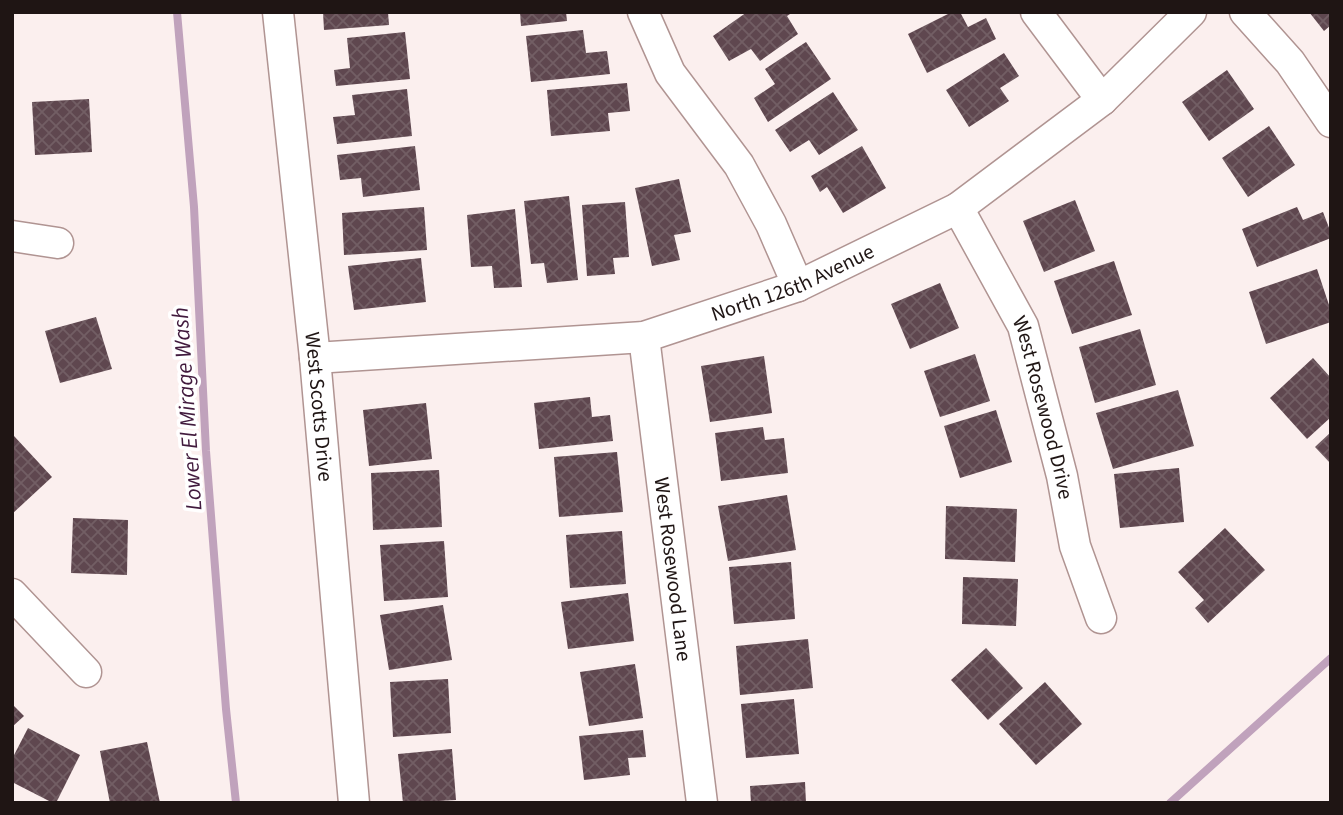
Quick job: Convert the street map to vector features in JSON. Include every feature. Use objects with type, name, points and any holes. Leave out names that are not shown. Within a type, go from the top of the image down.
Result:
[{"type":"street","name":"West Scotts Drive","points":[[278,12],[315,358],[354,803]]},
{"type":"street","points":[[643,12],[670,73],[739,165],[771,224],[798,286]]},
{"type":"street","points":[[1036,12],[1102,100]]},
{"type":"street","name":"North 126th Avenue","points":[[315,358],[644,337],[798,286],[958,208],[1102,100],[1191,12]]},
{"type":"street","points":[[1245,12],[1290,62],[1331,122]]},
{"type":"street","name":"West Rosewood Drive","points":[[958,208],[1023,326],[1062,476],[1075,546],[1101,618]]},
{"type":"street","points":[[12,236],[58,243]]},
{"type":"street","name":"West Rosewood Lane","points":[[644,337],[702,803]]},
{"type":"street","points":[[12,594],[86,672]]},
{"type":"building","points":[[323,12],[388,12],[389,25],[324,30]]},
{"type":"building","points":[[520,12],[566,12],[567,21],[521,26]]},
{"type":"building","points":[[747,12],[793,12],[787,16],[798,34],[760,61],[751,49],[729,61],[713,36]]},
{"type":"building","points":[[952,12],[960,12],[968,27],[986,18],[996,39],[927,73],[908,34]]},
{"type":"building","points":[[1309,12],[1331,12],[1331,25],[1324,31]]},
{"type":"building","points":[[583,30],[586,53],[607,51],[610,74],[531,82],[526,36]]},
{"type":"building","points":[[405,32],[410,79],[336,86],[334,70],[350,68],[347,38]]},
{"type":"building","points":[[806,42],[831,79],[768,122],[754,98],[775,84],[765,69]]},
{"type":"building","points":[[1004,53],[1019,76],[1000,88],[1009,101],[969,127],[946,90]]},
{"type":"building","points":[[1227,70],[1254,109],[1209,141],[1182,102]]},
{"type":"building","points":[[627,83],[630,111],[608,113],[610,131],[551,136],[547,90]]},
{"type":"building","points":[[407,89],[412,136],[337,144],[333,117],[355,115],[352,95]]},
{"type":"building","points":[[833,92],[858,130],[819,155],[809,140],[790,152],[775,130]]},
{"type":"building","points":[[89,99],[92,152],[35,155],[32,102]]},
{"type":"building","points":[[1269,126],[1295,165],[1248,197],[1222,158]]},
{"type":"building","points":[[415,146],[420,190],[363,197],[361,178],[340,180],[337,155]]},
{"type":"building","points":[[862,146],[886,188],[843,213],[827,187],[820,192],[811,176]]},
{"type":"building","points":[[679,179],[691,232],[674,235],[680,260],[652,266],[635,188]]},
{"type":"building","points":[[569,196],[578,280],[547,283],[544,263],[531,264],[524,201]]},
{"type":"building","points":[[1075,200],[1095,251],[1044,272],[1023,221]]},
{"type":"building","points":[[625,202],[629,257],[613,258],[615,274],[587,276],[582,205]]},
{"type":"building","points":[[424,207],[427,250],[344,255],[342,213]]},
{"type":"building","points":[[1297,207],[1303,220],[1323,212],[1331,238],[1257,267],[1242,229]]},
{"type":"building","points":[[515,209],[522,287],[494,288],[492,266],[471,267],[467,215]]},
{"type":"building","points":[[421,258],[426,302],[354,310],[348,266]]},
{"type":"building","points":[[1114,261],[1132,315],[1072,334],[1054,281]]},
{"type":"building","points":[[1317,269],[1331,311],[1331,322],[1266,344],[1249,292]]},
{"type":"building","points":[[940,283],[959,328],[910,349],[891,304]]},
{"type":"building","points":[[96,317],[112,369],[60,383],[45,331]]},
{"type":"building","points":[[1140,329],[1156,385],[1095,403],[1079,347]]},
{"type":"building","points":[[975,354],[990,401],[940,417],[924,371]]},
{"type":"building","points":[[764,356],[772,413],[710,422],[701,366]]},
{"type":"building","points":[[1313,358],[1331,378],[1331,417],[1307,439],[1270,398]]},
{"type":"building","points":[[1178,390],[1194,446],[1113,469],[1096,413]]},
{"type":"building","points":[[590,397],[592,417],[610,415],[613,441],[539,449],[534,403]]},
{"type":"building","points":[[426,403],[432,459],[369,466],[363,410]]},
{"type":"building","points":[[996,410],[1012,462],[960,478],[944,426]]},
{"type":"building","points":[[763,427],[765,440],[784,438],[788,473],[721,481],[715,433]]},
{"type":"building","points":[[1331,432],[1331,464],[1315,447]]},
{"type":"building","points":[[14,436],[52,477],[12,514],[12,438]]},
{"type":"building","points":[[617,452],[623,512],[559,517],[554,457]]},
{"type":"building","points":[[1179,468],[1184,522],[1120,528],[1114,474]]},
{"type":"building","points":[[439,470],[442,527],[373,530],[371,473]]},
{"type":"building","points":[[787,495],[796,550],[728,561],[718,506]]},
{"type":"building","points":[[946,506],[1017,509],[1015,562],[945,559]]},
{"type":"building","points":[[73,518],[128,520],[127,575],[71,573]]},
{"type":"building","points":[[1225,528],[1265,570],[1208,623],[1195,608],[1204,600],[1178,572]]},
{"type":"building","points":[[622,531],[626,584],[570,588],[566,535]]},
{"type":"building","points":[[444,541],[448,597],[384,601],[380,545]]},
{"type":"building","points":[[791,562],[795,619],[734,624],[729,567]]},
{"type":"building","points":[[963,577],[1018,579],[1016,626],[962,624]]},
{"type":"building","points":[[628,593],[634,641],[568,649],[561,602]]},
{"type":"building","points":[[443,605],[452,660],[389,670],[380,615]]},
{"type":"building","points":[[808,639],[813,688],[740,695],[736,646]]},
{"type":"building","points":[[986,648],[1023,688],[988,720],[951,680]]},
{"type":"building","points":[[635,664],[643,718],[589,726],[580,672]]},
{"type":"building","points":[[448,679],[451,733],[393,737],[390,682]]},
{"type":"building","points":[[1045,682],[1082,724],[1036,765],[999,724]]},
{"type":"building","points":[[794,699],[799,754],[746,758],[741,704]]},
{"type":"building","points":[[12,704],[24,716],[12,727]]},
{"type":"building","points":[[28,728],[80,755],[56,803],[12,782],[12,759]]},
{"type":"building","points":[[643,730],[646,757],[628,758],[630,775],[584,780],[579,736]]},
{"type":"building","points":[[147,742],[160,803],[110,803],[100,751]]},
{"type":"building","points":[[452,749],[456,800],[403,803],[398,754]]},
{"type":"building","points":[[805,782],[806,803],[751,803],[750,786]]},
{"type":"waterway","name":"Lower El Mirage Wash","points":[[177,12],[194,207],[206,451],[236,803]]},
{"type":"waterway","points":[[1170,803],[1331,658]]}]
